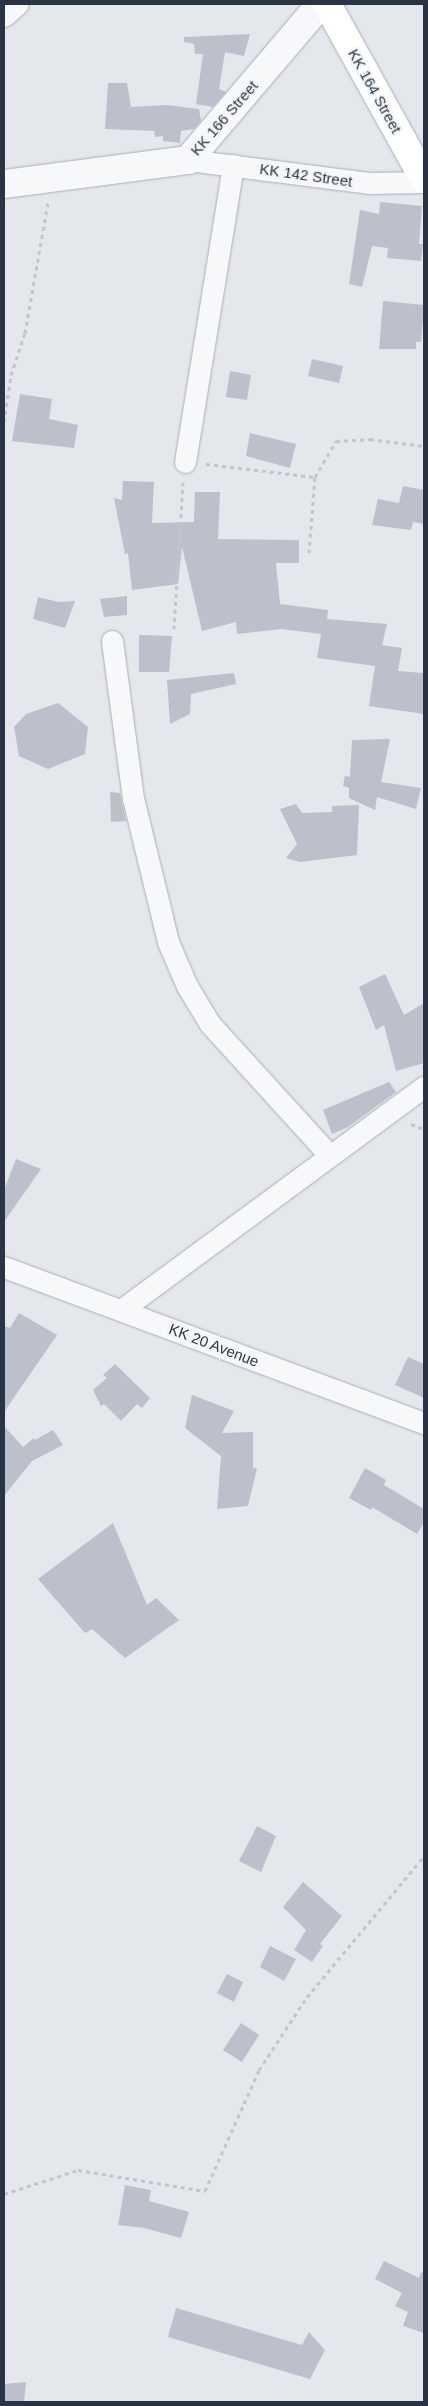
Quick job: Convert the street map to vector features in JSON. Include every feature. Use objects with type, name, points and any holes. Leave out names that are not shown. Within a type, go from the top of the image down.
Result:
[{"type":"main road","name":"KK 164 Street","points":[[327,4],[424,181]]},
{"type":"street","points":[[4,16],[18,4]]},
{"type":"street","name":"KK 166 Street","points":[[4,184],[188,160],[321,4]]},
{"type":"street","name":"KK 142 Street","points":[[188,160],[369,183],[424,181]]},
{"type":"street","points":[[185,462],[233,166]]},
{"type":"street","points":[[112,642],[133,798],[168,942],[187,986],[210,1024],[329,1155]]},
{"type":"street","points":[[121,1310],[329,1155],[424,1087]]},
{"type":"street","name":"KK 20 Avenue","points":[[4,1266],[424,1422]]},
{"type":"path","points":[[4,422],[10,376],[25,333],[53,178]]},
{"type":"path","points":[[310,553],[315,477],[336,441],[370,439],[424,446]]},
{"type":"path","points":[[174,629],[185,462],[315,477]]},
{"type":"path","points":[[4,2194],[78,2170],[205,2190],[259,2070],[308,1997],[424,1856]]},
{"type":"building","points":[[250,34],[244,56],[225,52],[219,89],[226,92],[213,107],[196,104],[203,54],[195,54],[194,44],[184,42],[184,37]]},
{"type":"building","points":[[108,83],[127,83],[131,107],[167,105],[199,109],[201,121],[194,129],[181,131],[180,143],[163,141],[163,136],[155,137],[154,131],[105,129]]},
{"type":"building","points":[[380,202],[422,206],[419,244],[423,244],[421,261],[387,258],[388,248],[372,246],[362,287],[349,284],[360,210],[379,214]]},
{"type":"building","points":[[383,301],[424,305],[421,342],[416,342],[416,349],[379,349]]},
{"type":"building","points":[[312,359],[343,366],[339,383],[308,376]]},
{"type":"building","points":[[230,371],[251,375],[247,400],[226,397]]},
{"type":"building","points":[[20,394],[52,399],[49,419],[78,425],[74,448],[12,441]]},
{"type":"building","points":[[250,433],[296,444],[290,468],[246,456]]},
{"type":"building","points":[[123,481],[154,482],[152,523],[194,522],[195,492],[220,492],[218,539],[299,540],[299,563],[276,563],[280,604],[328,610],[327,619],[387,624],[382,645],[402,648],[398,671],[424,673],[424,714],[369,706],[375,666],[317,658],[321,634],[282,629],[237,634],[236,622],[202,631],[182,547],[178,584],[132,590],[128,553],[125,554],[114,498],[122,500]]},
{"type":"building","points":[[403,486],[424,490],[424,524],[413,522],[411,530],[372,525],[378,499],[399,503]]},
{"type":"building","points":[[127,596],[127,615],[104,617],[100,599]]},
{"type":"building","points":[[38,597],[58,602],[75,601],[65,628],[33,619]]},
{"type":"building","points":[[139,635],[172,636],[169,672],[139,672]]},
{"type":"building","points":[[234,673],[236,684],[191,694],[190,714],[170,724],[167,680]]},
{"type":"building","points":[[58,703],[88,727],[85,754],[48,769],[19,756],[14,727],[26,714]]},
{"type":"building","points":[[390,739],[381,782],[421,788],[416,809],[377,797],[375,810],[349,798],[349,788],[343,786],[345,776],[350,777],[352,740]]},
{"type":"building","points":[[110,792],[120,793],[126,821],[111,822]]},
{"type":"building","points":[[296,804],[302,813],[332,812],[332,806],[359,805],[357,855],[300,862],[286,858],[297,844],[280,809]]},
{"type":"building","points":[[385,974],[404,1015],[424,1003],[424,1063],[396,1071],[384,1025],[376,1030],[359,987]]},
{"type":"building","points":[[389,1082],[396,1092],[348,1127],[332,1134],[323,1110]]},
{"type":"building","points":[[16,1159],[41,1169],[4,1222],[4,1190]]},
{"type":"building","points":[[19,1313],[57,1335],[4,1412],[4,1326],[10,1328]]},
{"type":"building","points":[[408,1357],[424,1364],[424,1398],[395,1385]]},
{"type":"building","points":[[115,1364],[150,1398],[142,1408],[137,1404],[121,1421],[104,1404],[101,1406],[93,1390],[107,1378],[103,1375]]},
{"type":"building","points":[[192,1395],[234,1411],[222,1433],[253,1432],[253,1468],[257,1468],[248,1506],[217,1509],[221,1456],[185,1428]]},
{"type":"building","points":[[4,1426],[23,1447],[34,1438],[35,1440],[53,1430],[63,1445],[32,1461],[4,1496]]},
{"type":"building","points":[[365,1468],[386,1480],[384,1485],[424,1509],[424,1522],[417,1534],[372,1507],[371,1510],[349,1498]]},
{"type":"building","points":[[113,1523],[147,1605],[156,1598],[179,1620],[125,1658],[92,1629],[85,1633],[38,1579]]},
{"type":"building","points":[[257,1826],[276,1836],[261,1872],[239,1861]]},
{"type":"building","points":[[303,1882],[342,1916],[320,1944],[323,1946],[312,1962],[294,1950],[306,1930],[283,1907]]},
{"type":"building","points":[[270,1946],[296,1959],[284,1981],[260,1967]]},
{"type":"building","points":[[227,1974],[243,1982],[234,2002],[217,1993]]},
{"type":"building","points":[[241,2023],[259,2035],[242,2062],[223,2050]]},
{"type":"building","points":[[125,2185],[151,2190],[149,2201],[189,2212],[181,2238],[144,2228],[118,2225]]},
{"type":"building","points":[[384,2261],[419,2278],[421,2272],[424,2273],[424,2333],[403,2326],[408,2312],[395,2306],[402,2293],[375,2279]]},
{"type":"building","points":[[176,2308],[302,2345],[309,2332],[325,2350],[310,2379],[168,2337]]},
{"type":"building","points":[[26,2382],[24,2402],[4,2402],[4,2384]]}]
